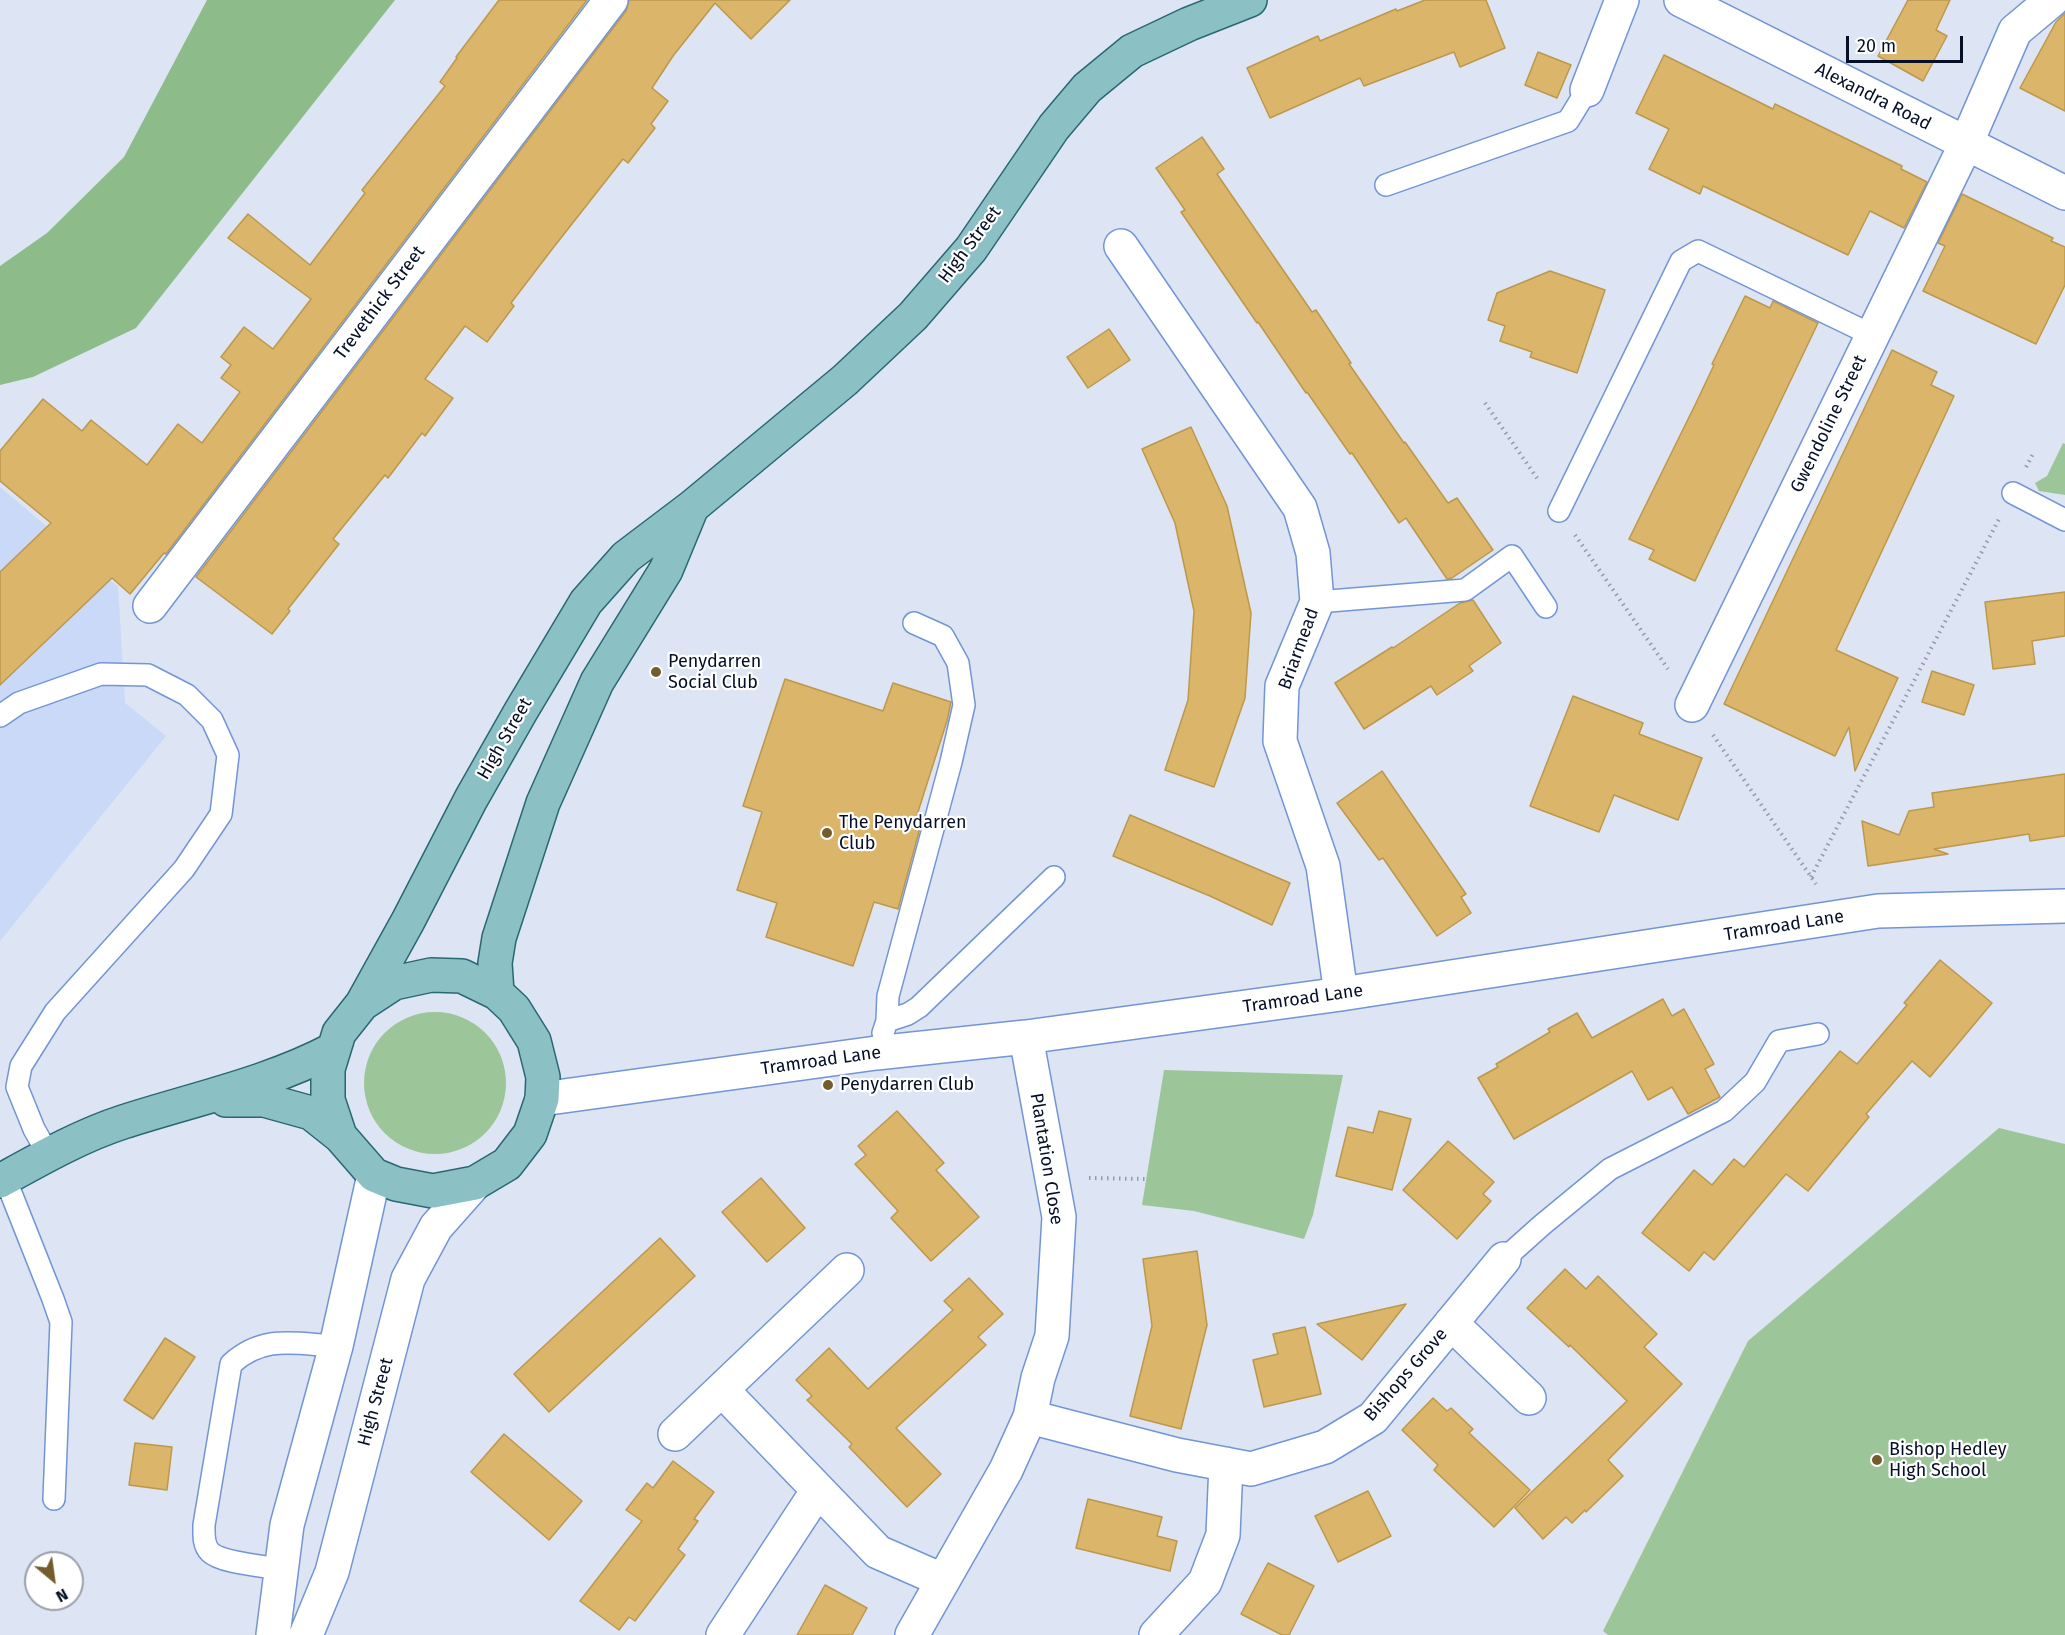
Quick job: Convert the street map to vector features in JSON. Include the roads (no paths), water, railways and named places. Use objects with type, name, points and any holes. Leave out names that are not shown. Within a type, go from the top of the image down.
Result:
[{"type":"main road","name":"High Street","points":[[362,1004],[394,983],[430,975],[462,976],[497,993],[514,1009],[534,1041],[543,1077],[542,1099],[530,1134],[507,1164],[475,1183],[433,1191],[396,1184],[374,1175],[340,1136],[328,1100],[328,1069],[339,1033],[362,1004],[471,799],[586,602],[626,557],[692,507],[845,380],[913,316],[971,249],[1054,127],[1087,88],[1132,51],[1189,24],[1250,0]]},
{"type":"main road","name":"High Street","points":[[497,993],[495,963],[499,938],[543,803],[597,682],[666,570],[692,507]]},
{"type":"main road","points":[[3,1179],[48,1154],[121,1123],[260,1080],[308,1063],[334,1049]]},
{"type":"main road","points":[[197,1100],[264,1100],[311,1113],[340,1136]]},
{"type":"street","name":"Trevethick Street","points":[[150,606],[610,0]]},
{"type":"street","points":[[1587,90],[1622,0]]},
{"type":"street","name":"Alexandra Road","points":[[1681,0],[2065,193]]},
{"type":"street","name":"Gwendoline Street","points":[[1692,705],[1966,144],[2015,31],[2052,0]]},
{"type":"street","name":"Briarmead","points":[[1121,246],[1300,508],[1313,553],[1317,602],[1282,686],[1280,741],[1323,866],[1341,994]]},
{"type":"street","name":"Tramroad Lane","points":[[542,1099],[876,1053],[1026,1037],[1341,994],[1878,911],[2065,906]]},
{"type":"street","name":"Plantation Close","points":[[912,1635],[1006,1470],[1030,1417],[1038,1378],[1052,1336],[1059,1216],[1026,1037]]},
{"type":"street","points":[[273,1635],[287,1525],[336,1346],[374,1175]]},
{"type":"street","name":"High Street","points":[[306,1635],[332,1572],[408,1279],[436,1227],[475,1183]]},
{"type":"street","name":"Bishops Grove","points":[[1030,1417],[1177,1455],[1251,1469],[1325,1447],[1373,1418],[1504,1259]]},
{"type":"street","points":[[675,1434],[847,1270]]},
{"type":"street","name":"Bishops Grove","points":[[1451,1323],[1529,1398]]},
{"type":"street","points":[[722,1390],[878,1552],[942,1580]]},
{"type":"street","points":[[1156,1635],[1205,1582],[1223,1535],[1226,1464]]},
{"type":"street","points":[[723,1635],[818,1490]]},
{"type":"lane","points":[[1386,185],[1568,121],[1587,90]]},
{"type":"lane","points":[[1558,511],[1681,261],[1698,251],[1872,335]]},
{"type":"lane","points":[[2013,493],[2065,520]]},
{"type":"lane","points":[[1317,602],[1466,590],[1512,556],[1546,607]]},
{"type":"lane","points":[[876,1053],[887,1021],[888,996],[951,762],[964,705],[958,663],[943,636],[914,623]]},
{"type":"lane","points":[[0,716],[19,703],[101,674],[148,675],[187,695],[212,720],[228,755],[220,814],[184,869],[55,1012],[21,1066],[18,1088],[34,1129],[48,1154]]},
{"type":"lane","points":[[887,1021],[908,1014],[919,1006],[1054,877]]},
{"type":"lane","points":[[1504,1259],[1610,1169],[1724,1111],[1755,1082],[1779,1041],[1818,1034]]},
{"type":"lane","points":[[3,1179],[54,1299],[61,1322],[54,1499]]},
{"type":"lane","points":[[280,1569],[218,1558],[209,1552],[204,1540],[204,1525],[231,1364],[243,1353],[261,1345],[274,1343],[336,1346]]},
{"type":"place","name":"Penydarren Social Club","points":[[656,672]]},
{"type":"place","name":"The Penydarren Club","points":[[827,833]]},
{"type":"place","name":"Penydarren Club","points":[[828,1085]]},
{"type":"place","name":"Bishop Hedley High School","points":[[1877,1460]]}]
